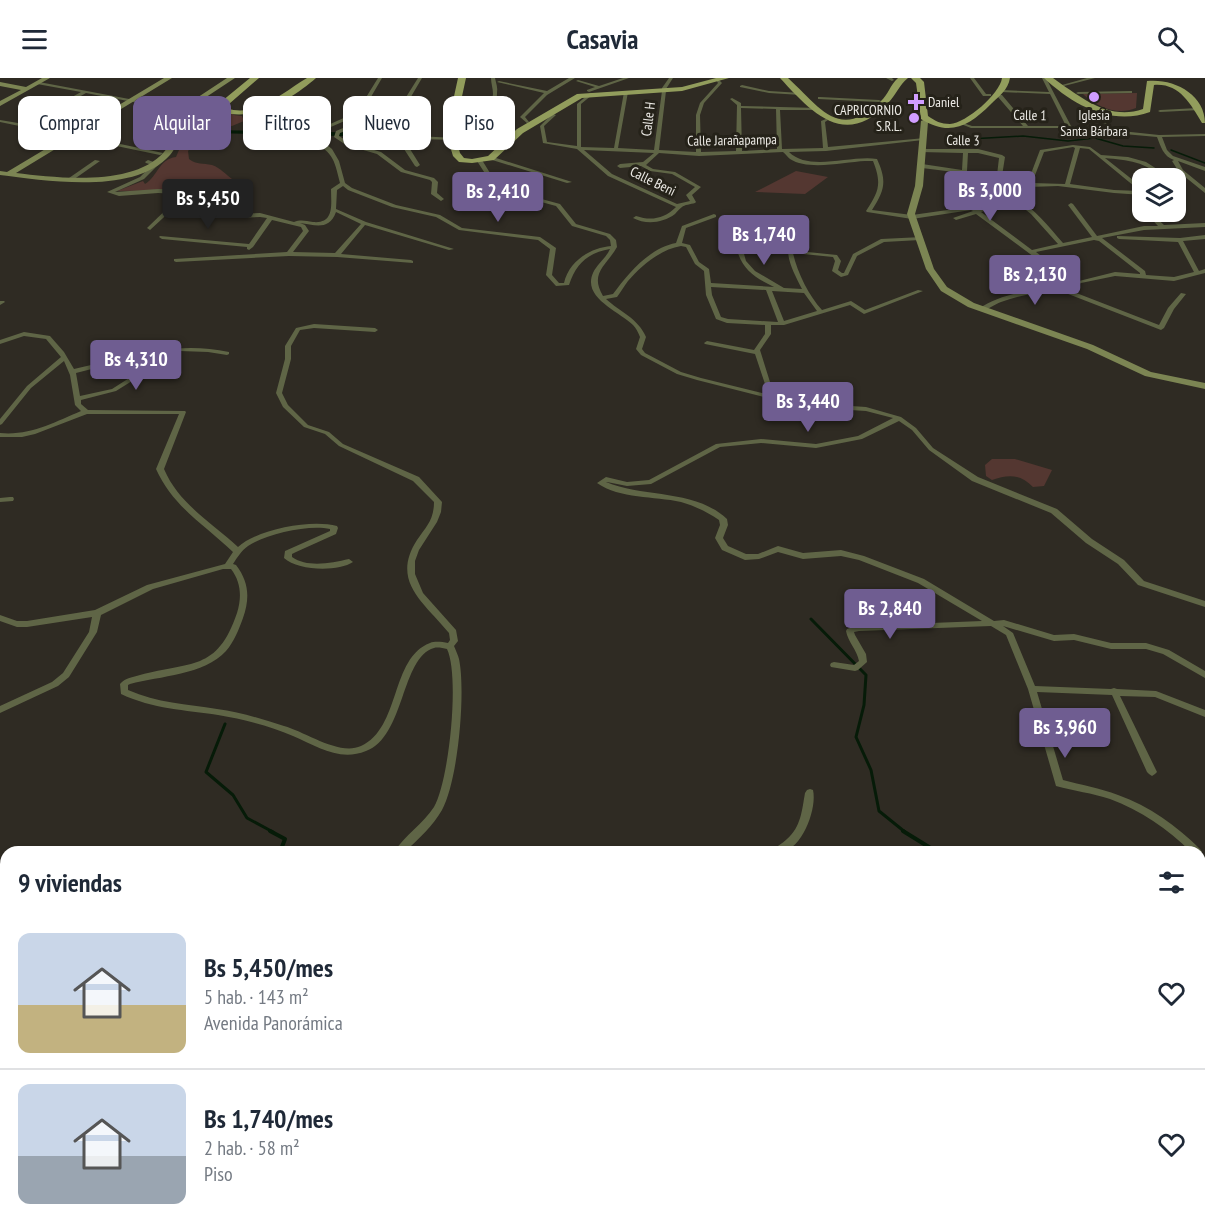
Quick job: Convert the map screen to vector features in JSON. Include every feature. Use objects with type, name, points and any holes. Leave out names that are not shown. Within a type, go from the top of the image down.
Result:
[{"type":"main road","points":[[243,113],[224,111],[225,103],[255,78]]},
{"type":"main road","points":[[243,110],[229,108],[231,103],[261,78]]},
{"type":"main road","points":[[278,96],[305,78]]},
{"type":"main road","points":[[279,96],[312,78]]},
{"type":"main road","points":[[458,96],[462,78]]},
{"type":"main road","points":[[464,96],[468,78]]},
{"type":"main road","points":[[784,78],[804,94]]},
{"type":"main road","points":[[790,78],[828,119],[852,122],[882,102],[897,81],[904,78]]},
{"type":"main road","points":[[913,78],[920,78]]},
{"type":"main road","points":[[913,78],[920,82],[922,114],[942,124],[963,124],[971,120],[995,93],[1000,78]]},
{"type":"main road","points":[[925,78],[931,119]]},
{"type":"main road","points":[[931,119],[952,122],[962,120],[1005,86],[1006,78]]},
{"type":"main road","points":[[1046,78],[1078,93],[1103,111]]},
{"type":"main road","points":[[589,92],[664,89],[718,79]]},
{"type":"main road","points":[[882,102],[892,79]]},
{"type":"main road","points":[[1059,83],[1103,111],[1129,115],[1149,106],[1148,84],[1159,79],[1184,87],[1203,109],[1205,121]]},
{"type":"main road","points":[[515,134],[546,113],[589,92],[664,89]]},
{"type":"main road","points":[[458,150],[460,159],[491,158],[497,150]]},
{"type":"main road","points":[[479,159],[493,150]]},
{"type":"street","points":[[0,104],[47,78]]},
{"type":"street","points":[[121,106],[169,78]]},
{"type":"street","points":[[197,96],[223,78]]},
{"type":"street","points":[[201,96],[232,78]]},
{"type":"street","points":[[380,78],[364,108],[350,118],[310,136],[334,153],[343,184],[350,189],[394,206],[438,216],[461,229],[532,238],[549,243],[553,248],[549,275],[558,285],[567,284],[568,271],[576,263],[603,249],[614,247]]},
{"type":"street","points":[[420,78],[402,109],[375,115],[336,135],[348,144],[379,153],[403,171],[432,179],[435,182],[434,194],[441,199]]},
{"type":"street","points":[[495,81],[507,78]]},
{"type":"street","points":[[579,148],[579,104],[589,92],[627,78]]},
{"type":"street","name":"Calle H","points":[[656,151],[664,89],[671,78]]},
{"type":"street","points":[[972,78],[985,95],[1051,93]]},
{"type":"street","points":[[1046,78],[1051,93],[1069,127]]},
{"type":"street","points":[[1059,83],[1093,78]]},
{"type":"street","points":[[699,154],[698,116],[702,104],[720,83],[718,79]]},
{"type":"street","points":[[530,123],[522,117],[556,84],[576,80],[600,87]]},
{"type":"street","points":[[495,81],[546,92]]},
{"type":"street","points":[[494,96],[495,81]]},
{"type":"street","points":[[39,83],[131,100]]},
{"type":"street","points":[[2,86],[27,89]]},
{"type":"street","points":[[742,86],[770,92],[804,94]]},
{"type":"street","points":[[78,96],[85,92]]},
{"type":"street","points":[[616,148],[626,92]]},
{"type":"street","points":[[1078,93],[1130,92]]},
{"type":"street","points":[[995,93],[1026,126]]},
{"type":"street","points":[[820,98],[882,102]]},
{"type":"street","points":[[732,99],[739,107],[739,153]]},
{"type":"street","points":[[739,107],[818,109]]},
{"type":"street","points":[[778,109],[782,151],[792,159],[808,163],[875,160],[882,182],[882,193],[869,212],[912,217],[972,208],[997,187],[1000,177]]},
{"type":"street","points":[[1160,111],[1203,109]]},
{"type":"street","points":[[1103,111],[1111,133]]},
{"type":"street","name":"Calle Jarañapampa","points":[[546,113],[554,115],[543,123],[543,141],[548,146],[699,154],[826,149],[923,139]]},
{"type":"street","points":[[826,149],[823,121],[828,119]]},
{"type":"street","points":[[931,119],[925,121],[922,166],[912,217],[936,280],[960,300],[982,309],[1090,346],[1148,374],[1205,386]]},
{"type":"street","points":[[0,121],[18,125]]},
{"type":"street","name":"Calle 1","points":[[963,124],[1069,127],[1111,133],[1160,136],[1205,135]]},
{"type":"street","points":[[1160,136],[1165,152],[1205,169]]},
{"type":"street","points":[[417,165],[407,149],[409,140],[414,137],[443,139]]},
{"type":"street","points":[[121,144],[164,153]]},
{"type":"street","points":[[1067,186],[1078,147]]},
{"type":"street","points":[[997,187],[1018,188],[1030,183],[1042,150],[1078,147],[1090,148],[1132,182]]},
{"type":"street","name":"Calle Beni","points":[[579,148],[610,175],[679,208],[653,221],[636,218]]},
{"type":"street","points":[[9,174],[48,150]]},
{"type":"street","points":[[0,173],[71,179],[126,175],[152,163],[166,150]]},
{"type":"street","points":[[620,166],[643,164],[653,158],[656,151]]},
{"type":"street","name":"Calle 3","points":[[922,151],[986,152],[1002,157],[1000,177]]},
{"type":"street","points":[[966,151],[962,171],[972,208],[1075,284],[1083,296]]},
{"type":"street","points":[[1102,156],[1121,158],[1153,168]]},
{"type":"street","points":[[491,158],[569,182]]},
{"type":"street","points":[[479,159],[488,174],[510,185],[521,195],[561,207],[571,222],[611,237],[614,247]]},
{"type":"street","points":[[1177,159],[1175,161],[1181,171],[1205,191]]},
{"type":"street","points":[[71,179],[97,161]]},
{"type":"street","points":[[152,163],[142,178],[110,192],[119,194],[158,191],[222,195],[219,199],[177,206]]},
{"type":"street","points":[[643,164],[645,168],[673,173],[698,187],[689,195],[693,202],[677,206]]},
{"type":"street","points":[[922,166],[1030,183],[1112,193],[1132,192]]},
{"type":"street","points":[[295,223],[324,224],[335,210],[334,189],[343,184]]},
{"type":"street","points":[[997,187],[1017,200],[1041,221],[1062,244]]},
{"type":"street","points":[[150,228],[178,200],[177,206]]},
{"type":"street","points":[[956,218],[980,213],[1017,200]]},
{"type":"street","points":[[1071,205],[1098,240],[1143,272],[1143,277]]},
{"type":"street","points":[[177,206],[233,216],[271,217],[303,226],[306,231],[289,254]]},
{"type":"street","points":[[335,210],[364,224],[451,249]]},
{"type":"street","points":[[679,243],[684,228],[714,216]]},
{"type":"street","points":[[244,255],[271,217]]},
{"type":"street","points":[[1157,222],[1163,228]]},
{"type":"street","points":[[337,255],[364,224]]},
{"type":"street","points":[[1033,251],[1062,244],[1098,240],[1107,236],[1205,225]]},
{"type":"street","points":[[1107,236],[1180,240],[1205,237]]},
{"type":"street","points":[[162,237],[251,246]]},
{"type":"street","points":[[821,312],[807,291],[806,285],[798,278],[790,251],[835,256],[838,261],[835,271],[841,275],[846,274],[855,255],[883,240],[920,238]]},
{"type":"street","points":[[1180,240],[1197,273]]},
{"type":"street","points":[[600,298],[615,296],[628,277],[671,245],[679,243],[688,246],[697,263],[707,270],[708,285],[718,318],[768,325],[782,324],[851,303],[864,312],[920,291]]},
{"type":"street","points":[[738,243],[740,254],[749,272],[785,290]]},
{"type":"street","points":[[614,247],[599,267],[594,280],[600,298],[640,328],[644,337],[640,351],[679,373],[803,405],[866,409],[899,418],[914,429],[931,449],[975,479],[1054,511],[1089,541],[1121,562],[1141,584],[1205,604]]},
{"type":"street","points":[[176,260],[289,254],[337,255],[411,262]]},
{"type":"street","points":[[1075,284],[1115,274],[1174,279],[1205,271]]},
{"type":"street","points":[[708,285],[807,291]]},
{"type":"street","points":[[982,309],[1003,300],[1054,289],[1083,296],[1161,328],[1171,308],[1183,294]]},
{"type":"street","points":[[769,290],[782,324]]},
{"type":"street","points":[[768,325],[768,334],[759,346],[758,353],[765,381],[770,386],[828,401],[834,407]]},
{"type":"street","points":[[375,330],[314,326],[298,329],[288,346],[288,359],[279,393],[285,406],[306,426],[327,434],[356,452],[380,460],[416,479],[438,502],[437,517],[420,538],[410,573],[417,591],[453,632],[454,641],[450,646]]},
{"type":"street","points":[[0,342],[17,335],[38,334],[48,337],[74,371],[78,405],[86,412]]},
{"type":"street","points":[[707,343],[758,353]]},
{"type":"street","points":[[74,371],[195,347],[227,353]]},
{"type":"street","points":[[78,399],[114,390],[180,349]]},
{"type":"street","points":[[0,423],[29,387],[64,357]]},
{"type":"street","points":[[0,435],[14,436],[41,430],[86,412],[183,412],[160,469],[163,478],[189,510],[237,551]]},
{"type":"street","points":[[899,418],[861,438],[816,446],[761,441],[718,445],[651,482],[627,484],[606,479],[601,483],[625,492],[666,495],[694,502],[723,519],[724,525],[719,538],[722,545],[733,553],[752,557],[778,549],[803,556],[841,553],[921,581],[988,623],[1009,633],[1032,689],[1059,783],[1114,797],[1153,817],[1191,846]]},
{"type":"street","points":[[0,500],[10,499]]},
{"type":"street","points":[[228,566],[237,551],[249,543],[271,534],[324,524],[333,528],[333,532],[293,550],[288,553],[288,558],[293,562],[306,564],[349,562]]},
{"type":"street","points":[[0,618],[17,624],[27,624],[97,613],[150,587],[228,566],[236,570],[243,582],[243,604],[238,621],[219,651],[204,665],[127,682],[124,684],[124,692],[186,710],[230,714],[291,730],[340,752],[353,752],[367,748],[385,733],[406,675],[421,650],[437,643],[450,646]]},
{"type":"street","points":[[0,710],[55,684],[66,675],[93,632],[97,613]]},
{"type":"street","points":[[834,665],[855,668],[863,662],[863,656],[850,636],[850,631],[858,628],[1004,623],[1054,638],[1074,637],[1111,646],[1146,646],[1166,652],[1205,675]]},
{"type":"street","points":[[404,846],[440,804],[448,778],[458,666],[450,646]]},
{"type":"street","points":[[1032,689],[1156,694],[1205,714]]},
{"type":"street","points":[[1114,691],[1152,772]]},
{"type":"street","points":[[787,846],[804,829],[810,793]]},
{"type":"shaded area","points":[[1137,93],[1136,108],[1122,111],[1108,109],[1094,103],[1083,94]]},
{"type":"shaded area","points":[[231,113],[242,116],[243,121],[232,126]]},
{"type":"shaded area","points":[[179,150],[189,150],[189,159],[192,161],[218,168],[232,179],[227,190],[117,191],[143,181],[145,184],[162,164],[176,157]]},
{"type":"shaded area","points":[[796,171],[828,177],[805,194],[755,192]]},
{"type":"shaded area","points":[[992,459],[1015,459],[1052,470],[1044,486],[1033,487],[1014,476],[992,480],[986,476],[985,465]]},
{"type":"waterway","points":[[231,132],[343,134]]},
{"type":"waterway","points":[[952,140],[1023,136],[1068,141],[1095,138],[1123,146],[1154,148]]},
{"type":"waterway","points":[[1171,150],[1205,163]]},
{"type":"waterway","points":[[811,619],[866,675],[864,705],[856,737],[871,770],[879,811],[905,832]]},
{"type":"waterway","points":[[225,724],[206,772],[233,795],[247,818],[273,832]]},
{"type":"waterway","points":[[270,831],[285,839],[282,846]]},
{"type":"waterway","points":[[903,831],[927,846]]},
{"type":"place","name":"Iglesia Santa Bárbara","points":[[1094,97]]},
{"type":"place","name":"Daniel","points":[[916,102]]},
{"type":"place","name":"CAPRICORNIO S.R.L.","points":[[914,118]]}]
